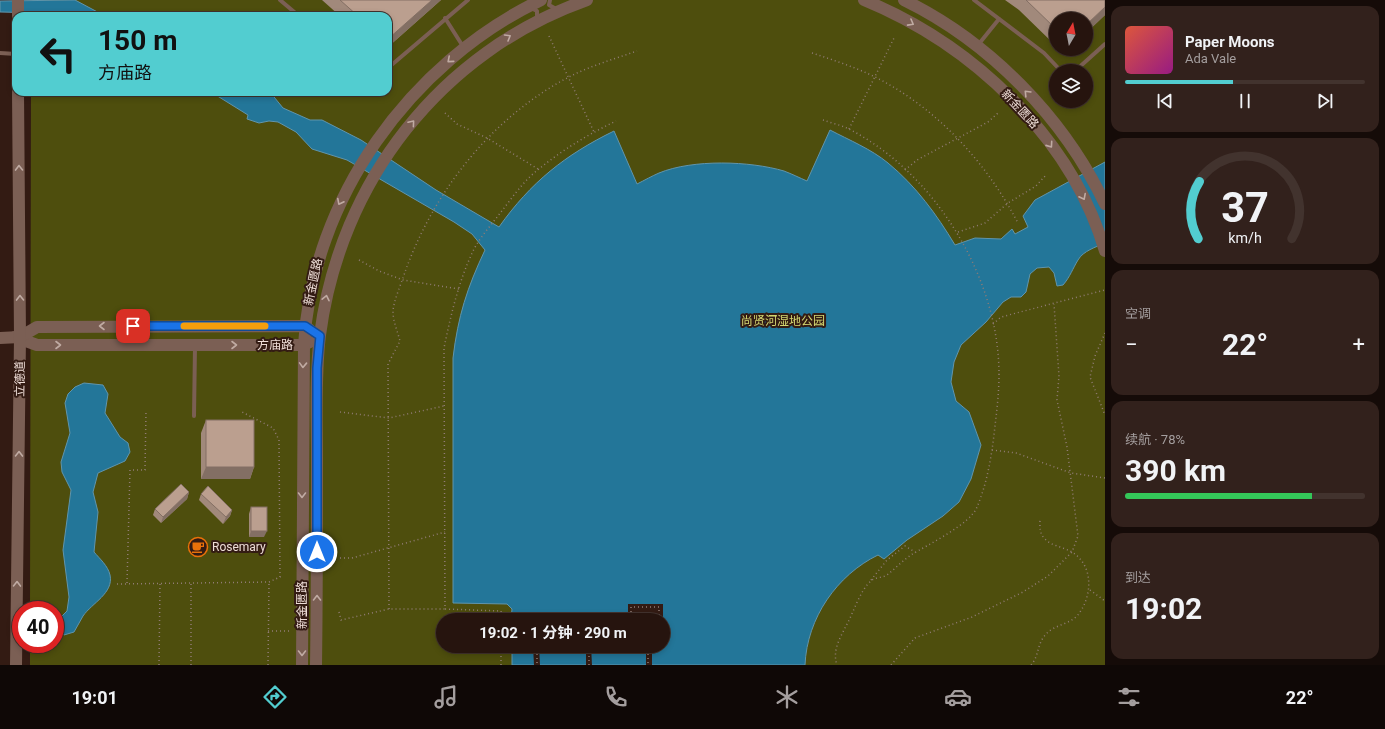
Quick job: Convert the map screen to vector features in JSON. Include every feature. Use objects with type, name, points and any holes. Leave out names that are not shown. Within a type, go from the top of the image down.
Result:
[{"type":"street","points":[[18,0],[18,12]]},
{"type":"street","name":"新金匮路","points":[[302,665],[304,345],[305,326],[313,276],[321,247],[339,202],[374,146],[410,99],[436,72],[464,48],[486,32],[541,0]]},
{"type":"street","name":"新金匮路","points":[[316,665],[317,368],[325,303],[341,245],[362,196],[388,154],[442,87],[494,46],[560,10],[587,0]]},
{"type":"street","name":"新金匮路","points":[[864,0],[885,7],[943,41],[993,80],[1040,130],[1063,164],[1083,197],[1104,248]]},
{"type":"street","name":"新金匮路","points":[[904,0],[943,22],[977,46],[1009,74],[1036,102],[1078,155],[1105,204]]},
{"type":"street","name":"立德道","points":[[16,665],[20,338],[18,96]]},
{"type":"street","name":"方庙路","points":[[0,336],[20,338],[37,345],[195,346],[304,345],[320,336],[305,326],[37,327],[20,338]]},
{"type":"lane","points":[[280,0],[294,12]]},
{"type":"lane","points":[[392,64],[468,0]]},
{"type":"lane","points":[[550,0],[549,5],[560,10]]},
{"type":"lane","points":[[974,0],[1044,53],[1054,64]]},
{"type":"lane","points":[[527,8],[533,8],[537,11],[537,22]]},
{"type":"lane","points":[[445,18],[464,48]]},
{"type":"lane","points":[[977,46],[999,19]]},
{"type":"lane","points":[[1083,64],[1105,44]]},
{"type":"lane","points":[[0,53],[12,54]]},
{"type":"lane","points":[[194,416],[195,346]]},
{"type":"path","points":[[549,36],[594,132]]},
{"type":"path","points":[[849,130],[895,36]]},
{"type":"path","points":[[389,609],[388,364],[400,342],[393,312],[402,280],[416,243],[430,214],[467,161],[487,138],[514,114],[569,77],[637,51]]},
{"type":"path","points":[[812,53],[875,77],[911,99],[958,139],[983,167],[1008,203],[1018,223]]},
{"type":"path","points":[[446,113],[457,124],[487,138],[538,169]]},
{"type":"path","points":[[905,170],[917,160],[988,122],[998,113]]},
{"type":"path","points":[[823,120],[849,130],[886,154],[905,170],[933,199],[958,232],[976,270],[987,299],[993,324],[999,374],[992,450],[977,509],[957,527],[915,552],[886,576],[871,580]]},
{"type":"path","points":[[445,609],[444,348],[458,289],[475,249],[494,220],[538,169],[594,132],[616,121]]},
{"type":"path","points":[[958,232],[985,223],[1008,203],[1036,186],[1046,175]]},
{"type":"path","points":[[360,260],[380,271],[402,280],[458,289]]},
{"type":"path","points":[[993,324],[1001,317],[1105,290]]},
{"type":"path","points":[[891,665],[915,638],[972,617],[1023,592],[1048,576],[1072,552],[1078,536],[1067,446],[1057,400],[1059,376],[1054,304]]},
{"type":"path","points":[[1105,333],[1095,356],[1090,378],[1105,415]]},
{"type":"path","points":[[340,412],[388,418],[444,406]]},
{"type":"path","points":[[127,584],[130,470],[145,470],[146,410]]},
{"type":"path","points":[[117,584],[269,582],[280,576],[279,440],[273,428],[242,412]]},
{"type":"path","points":[[992,450],[1016,453],[1071,473],[1105,478]]},
{"type":"path","points":[[1031,665],[1037,659],[1038,644],[1048,632],[1068,623],[1080,614],[1090,590],[1088,572],[1081,559],[1072,552],[1046,540],[1040,532],[1040,519]]},
{"type":"path","points":[[340,558],[352,558],[445,532]]},
{"type":"path","points":[[837,665],[837,644],[861,596],[871,580],[887,560],[905,546],[915,552]]},
{"type":"path","points":[[268,665],[269,582]]},
{"type":"path","points":[[159,665],[160,583]]},
{"type":"path","points":[[191,583],[191,665]]},
{"type":"path","points":[[1090,590],[1105,600]]},
{"type":"path","points":[[631,613],[631,607],[659,607],[659,613]]},
{"type":"path","points":[[339,612],[341,620],[389,609],[445,609],[501,611],[501,613]]},
{"type":"path","points":[[268,631],[302,630]]},
{"type":"path","points":[[501,653],[501,665]]},
{"type":"path","points":[[537,653],[538,665]]},
{"type":"path","points":[[589,653],[589,665]]},
{"type":"path","points":[[648,653],[648,665]]},
{"type":"green space","name":"尚贤河湿地公园","points":[[32,0],[1105,0],[1105,665],[30,665],[30,653],[64,653],[64,601],[30,601],[31,96],[392,96],[392,12],[32,12]]},
{"type":"water","points":[[75,0],[98,12],[0,12],[0,1]]},
{"type":"water","points":[[217,96],[273,96],[283,108],[310,120],[322,120],[361,140],[436,190],[499,227],[524,196],[550,171],[596,140],[614,131],[637,184],[673,168],[688,165],[722,163],[755,165],[770,168],[784,171],[807,181],[830,130],[874,153],[908,181],[925,201],[955,245],[975,238],[1001,239],[1012,229],[1015,234],[1028,227],[1023,216],[1035,200],[1105,162],[1105,243],[1090,250],[1080,257],[1063,285],[1057,286],[1054,273],[1049,267],[1037,268],[1030,274],[1026,292],[1021,297],[1011,297],[1003,302],[986,322],[961,345],[954,362],[951,382],[956,401],[969,412],[981,445],[971,479],[959,502],[943,516],[907,540],[884,559],[878,555],[863,564],[837,586],[818,615],[811,631],[805,665],[512,665],[512,653],[670,653],[670,613],[512,613],[512,609],[507,604],[453,603],[453,358],[464,302],[485,250],[472,234],[454,222],[347,160],[312,149],[296,132],[278,122],[269,121],[259,123],[247,119],[248,115]]},
{"type":"water","points":[[84,383],[103,385],[108,394],[105,413],[120,437],[128,443],[130,452],[125,461],[98,473],[93,492],[98,512],[94,552],[108,569],[110,575],[109,587],[83,616],[74,632],[64,635],[64,614],[67,611],[69,597],[63,550],[71,490],[62,472],[61,462],[70,433],[65,403],[68,394],[75,387]]},
{"type":"pier","points":[[628,604],[663,604],[663,613],[628,613]]},
{"type":"pier","points":[[533,653],[539,653],[540,665],[534,665]]},
{"type":"pier","points":[[586,653],[591,653],[592,665],[586,665]]},
{"type":"pier","points":[[646,653],[652,653],[652,665],[646,665]]},
{"type":"building","points":[[340,0],[432,0],[392,35],[392,12],[354,12]]},
{"type":"building","points":[[1026,0],[1105,0],[1105,7],[1093,18],[1093,12],[1049,12],[1049,22]]},
{"type":"building","points":[[206,420],[254,420],[254,467],[206,467]]},
{"type":"building","points":[[181,484],[189,492],[163,517],[155,509]]},
{"type":"building","points":[[208,486],[232,510],[226,517],[201,494]]},
{"type":"building","points":[[251,507],[267,507],[267,531],[251,531]]},
{"type":"slow traffic","points":[[184,326],[265,326]]},
{"type":"place","name":"Rosemary","points":[[198,547]]},
{"type":"route","points":[[133,326],[305,326],[320,336],[317,368],[317,552]]}]
